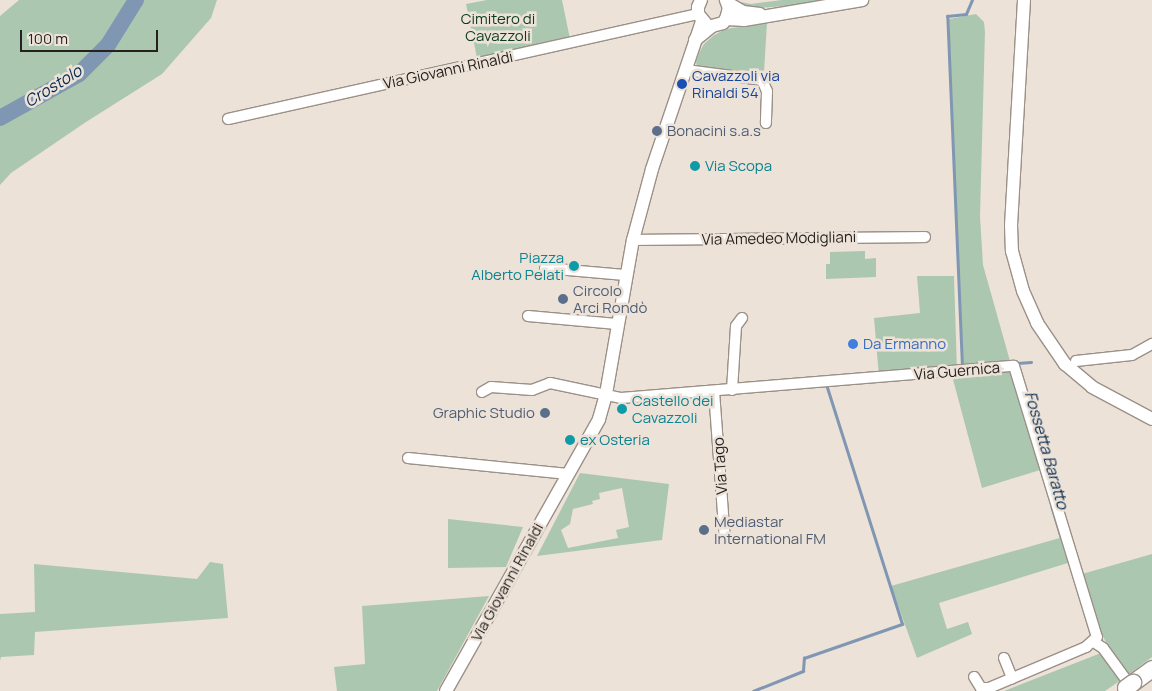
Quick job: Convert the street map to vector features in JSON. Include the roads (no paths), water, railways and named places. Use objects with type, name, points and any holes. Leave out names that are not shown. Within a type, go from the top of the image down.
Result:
[{"type":"highway","points":[[1127,685],[1152,669]]},
{"type":"street","points":[[701,0],[698,7],[704,20]]},
{"type":"street","points":[[727,1],[729,14],[726,19],[744,20],[862,0]]},
{"type":"street","points":[[1024,0],[1011,224],[1012,251],[1023,291],[1037,323],[1064,364],[1092,387],[1152,419]]},
{"type":"street","points":[[727,1],[743,12],[767,15]]},
{"type":"street","name":"Via Giovanni Rinaldi","points":[[228,119],[704,20],[718,25],[726,19]]},
{"type":"street","name":"Via Giovanni Rinaldi","points":[[446,691],[599,419],[606,394],[625,275],[633,240],[652,169],[695,40],[704,20]]},
{"type":"street","points":[[686,70],[762,80],[766,88],[766,123]]},
{"type":"street","name":"Via Amedeo Modigliani","points":[[633,240],[925,237]]},
{"type":"street","points":[[544,268],[625,275]]},
{"type":"street","points":[[528,316],[617,324]]},
{"type":"street","points":[[732,390],[736,326],[742,318]]},
{"type":"street","points":[[1076,361],[1132,355],[1152,344]]},
{"type":"street","name":"Via Guernica","points":[[482,392],[491,387],[532,390],[550,383],[621,398],[1014,366],[1087,610],[1095,629],[1097,637],[1094,642]]},
{"type":"street","name":"Via Tago","points":[[714,391],[726,540]]},
{"type":"street","points":[[408,458],[568,474]]},
{"type":"street","points":[[974,676],[978,686],[985,689],[1094,642],[1102,648],[1127,685]]},
{"type":"street","points":[[1004,658],[1012,678]]},
{"type":"waterway","name":"Crostolo","points":[[0,118],[79,74],[108,45],[136,0]]},
{"type":"waterway","points":[[962,367],[947,16],[966,14],[972,0]]},
{"type":"waterway","points":[[1017,363],[1031,362]]},
{"type":"waterway","points":[[753,691],[803,671],[804,658],[902,624],[826,384]]},
{"type":"waterway","name":"Fossetta Baratto","points":[[1052,507],[1061,537]]},
{"type":"place","name":"Cavazzoli via Rinaldi 54","points":[[682,84]]},
{"type":"place","name":"Bonacini s.a.s","points":[[657,131]]},
{"type":"place","name":"Via Scopa","points":[[695,166]]},
{"type":"place","name":"Piazza Alberto Pelati","points":[[574,266]]},
{"type":"place","name":"Circolo Arci Rondò","points":[[563,299]]},
{"type":"place","name":"Da Ermanno","points":[[853,344]]},
{"type":"place","name":"Castello dei Cavazzoli","points":[[622,409]]},
{"type":"place","name":"Graphic Studio","points":[[545,413]]},
{"type":"place","name":"ex Osteria","points":[[570,440]]},
{"type":"place","name":"Mediastar International FM","points":[[704,530]]},
{"type":"park label","name":"Cimitero di Cavazzoli","points":[[498,26]]}]
